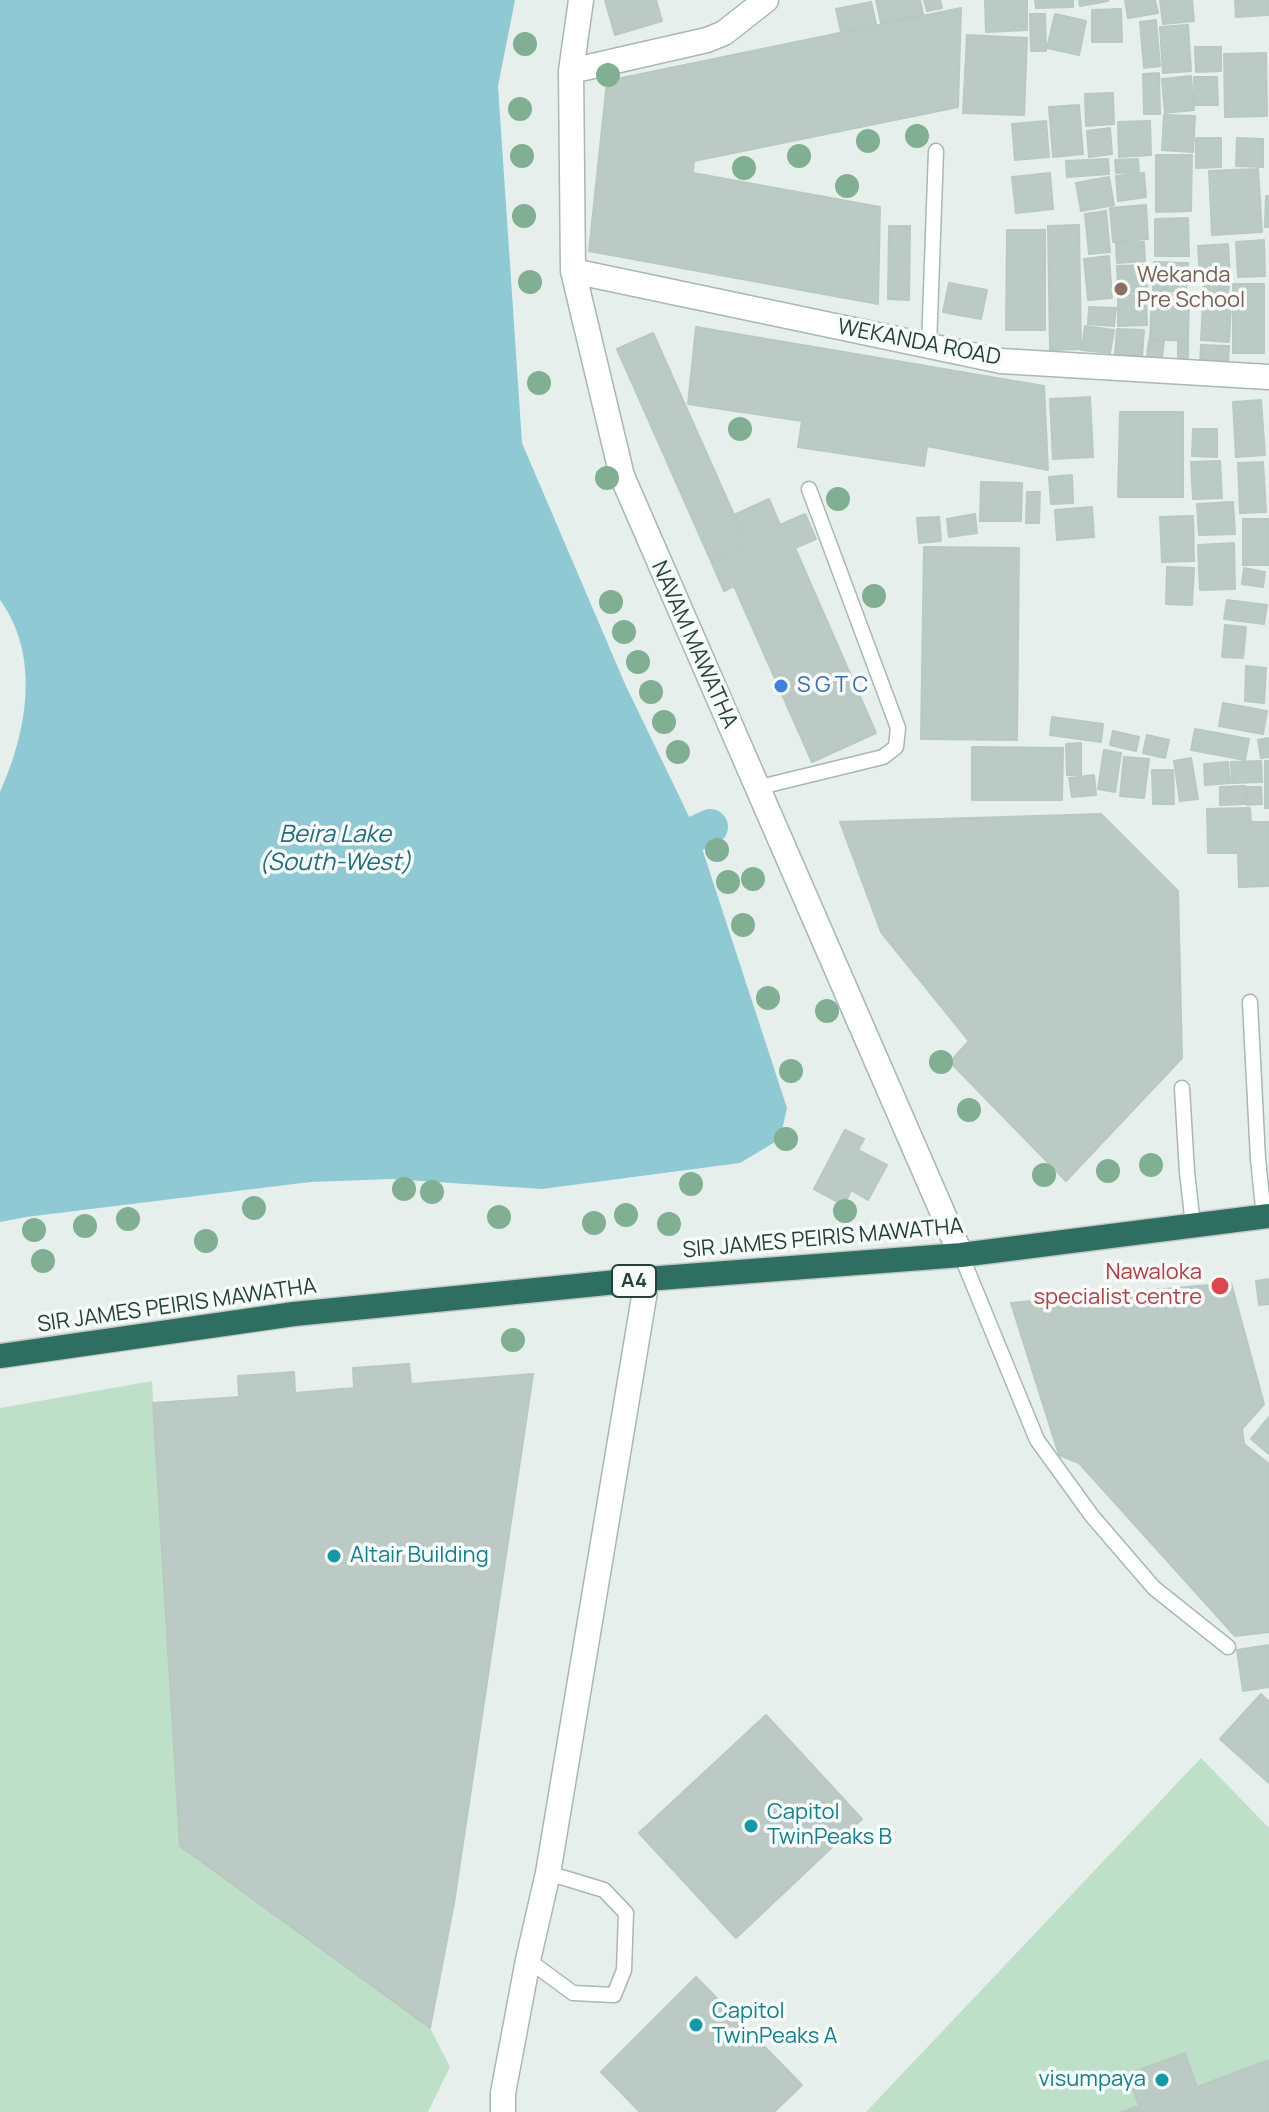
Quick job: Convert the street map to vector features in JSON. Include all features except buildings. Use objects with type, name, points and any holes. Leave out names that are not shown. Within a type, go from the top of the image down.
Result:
[{"type":"highway","name":"SIR JAMES PEIRIS MAWATHA","points":[[0,1356],[294,1314],[647,1279],[961,1255],[1267,1216]]},
{"type":"street","name":"NAVAM MAWATHA","points":[[581,0],[571,71],[573,271],[622,476],[961,1255]]},
{"type":"street","points":[[571,71],[707,40],[724,33],[766,0]]},
{"type":"street","name":"WEKANDA ROAD","points":[[573,271],[1001,361],[1269,377]]},
{"type":"street","points":[[503,2112],[503,2093],[528,1960],[548,1873],[647,1279]]},
{"type":"lane","points":[[929,346],[936,151]]},
{"type":"lane","points":[[756,788],[883,757],[896,747],[898,728],[809,489]]},
{"type":"lane","points":[[1250,1002],[1258,1159],[1267,1216]]},
{"type":"lane","points":[[1182,1088],[1193,1225]]},
{"type":"lane","points":[[961,1255],[1037,1440],[1092,1516],[1154,1588],[1228,1647]]},
{"type":"lane","points":[[528,1960],[573,1993],[614,1995],[624,1970],[626,1913],[604,1890],[548,1873]]},
{"type":"green space","points":[[152,1381],[180,1846],[430,2028],[450,2067],[428,2112],[0,2112],[0,1408]]},
{"type":"green space","points":[[1201,1758],[1269,1828],[1269,2112],[866,2112]]},
{"type":"water","name":"Beira Lake (South-West)","points":[[0,0],[515,0],[498,86],[522,443],[625,684],[697,833],[787,1108],[780,1139],[740,1163],[542,1189],[392,1179],[310,1182],[0,1222],[0,792],[17,745],[26,695],[21,645],[13,622],[0,600]]},
{"type":"waterway","points":[[697,833],[710,827]]},
{"type":"place","name":"Wekanda Pre School","points":[[1121,289]]},
{"type":"place","name":"S G T C","points":[[781,686]]},
{"type":"place","name":"Nawaloka specialist centre","points":[[1220,1286]]},
{"type":"place","name":"Altair Building","points":[[334,1556]]},
{"type":"place","name":"Capitol TwinPeaks B","points":[[751,1826]]},
{"type":"place","name":"Capitol TwinPeaks A","points":[[696,2025]]},
{"type":"place","name":"visumpaya","points":[[1162,2080]]}]
